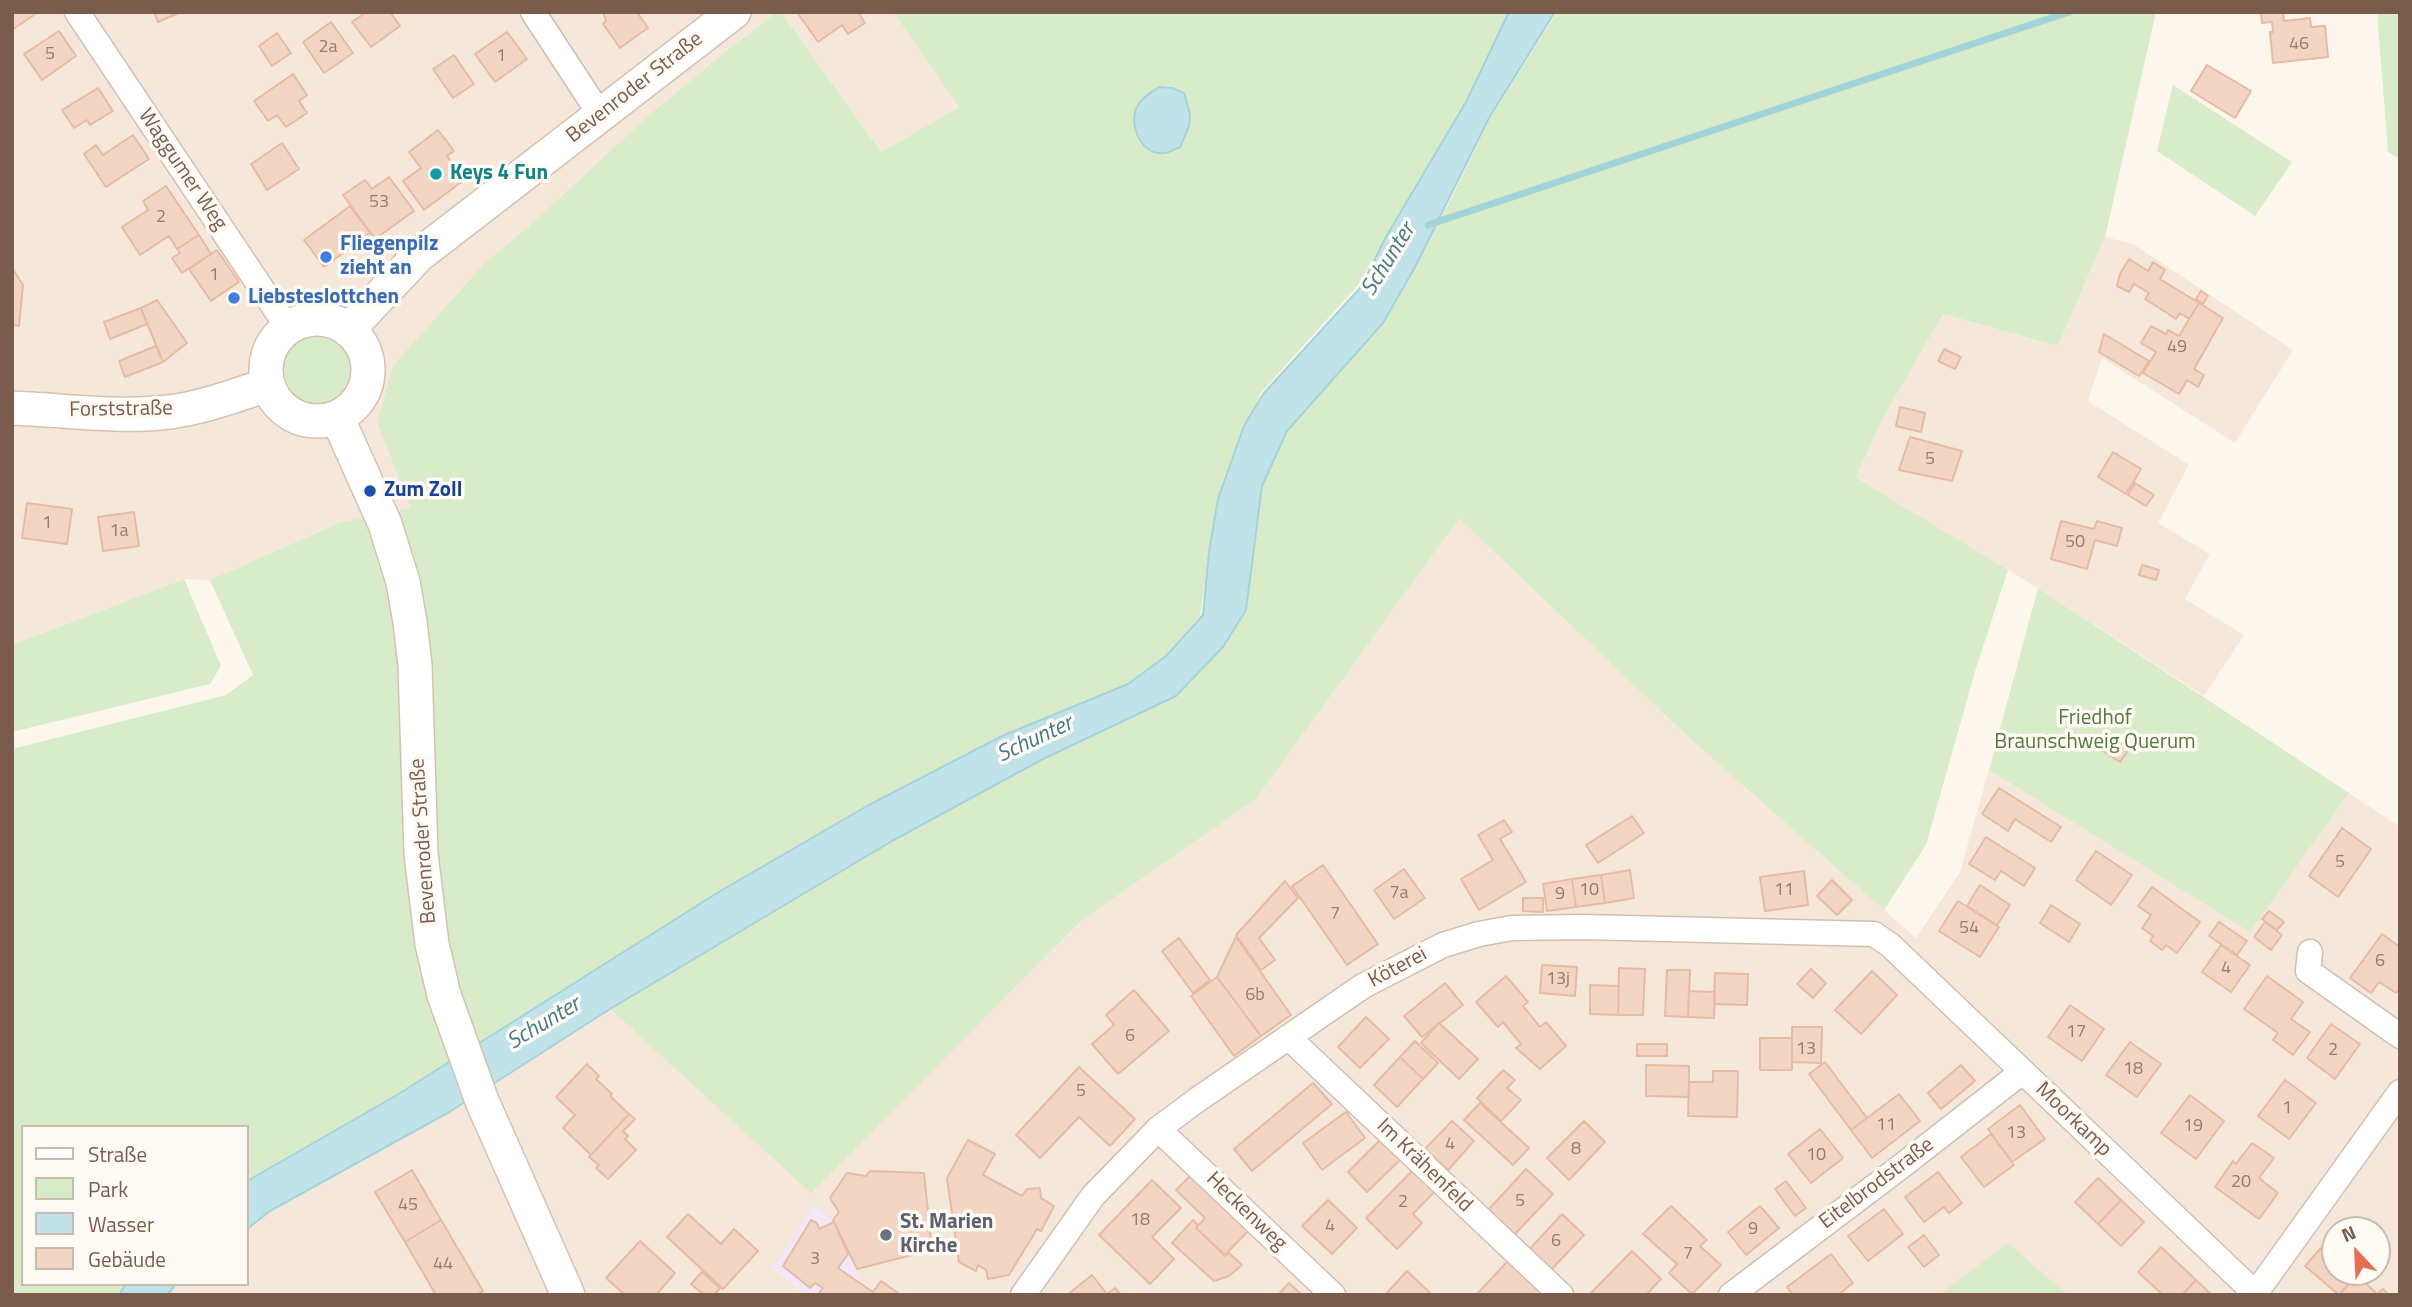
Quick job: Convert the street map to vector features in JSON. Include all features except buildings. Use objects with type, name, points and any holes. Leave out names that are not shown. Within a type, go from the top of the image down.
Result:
[{"type":"main road","name":"Bevenroder Straße","points":[[348,330],[419,255],[734,12]]},
{"type":"main road","points":[[318,320],[334,323],[348,330],[363,350],[367,375],[359,399],[337,417],[318,421],[296,417],[278,404],[268,384],[266,372],[271,347],[288,328],[303,321],[318,320]]},
{"type":"main road","name":"Forststraße","points":[[12,408],[169,412],[208,404],[268,384]]},
{"type":"main road","name":"Bevenroder Straße","points":[[337,417],[385,524],[403,582],[415,665],[421,855],[432,944],[444,995],[482,1101],[568,1295]]},
{"type":"street","name":"Waggumer Weg","points":[[77,12],[288,328]]},
{"type":"street","points":[[533,12],[601,116]]},
{"type":"street","name":"Köterei","points":[[1023,1295],[1093,1196],[1158,1129],[1363,986],[1443,945],[1511,928],[1583,927],[1865,933],[1874,934],[1890,946]]},
{"type":"street","name":"Moorkamp","points":[[1890,946],[2256,1294]]},
{"type":"street","points":[[2310,952],[2308,971],[2400,1036]]},
{"type":"street","name":"Im Krähenfeld","points":[[1288,1037],[1561,1295]]},
{"type":"street","name":"Eitelbrodstraße","points":[[1731,1295],[1903,1166],[2022,1072]]},
{"type":"street","points":[[2256,1294],[2400,1092]]},
{"type":"street","name":"Heckenweg","points":[[1158,1129],[1333,1295]]},
{"type":"shaded area","points":[[12,12],[777,12],[656,109],[377,423],[412,508],[341,522],[210,580],[184,579],[12,645]]},
{"type":"shaded area","points":[[781,12],[893,12],[959,107],[881,152]]},
{"type":"shaded area","points":[[2105,237],[2133,244],[2293,350],[2235,443],[2102,358],[2088,401],[2189,465],[2158,523],[2210,554],[2185,599],[2244,635],[2204,696],[2038,588],[1856,479],[1883,418],[1943,314],[2058,346]]},
{"type":"shaded area","points":[[1459,517],[1686,735],[1916,938],[1960,872],[1989,770],[2250,931],[2349,793],[2400,827],[2400,1295],[167,1295],[174,1286],[248,1286],[248,1228],[270,1211],[451,1111],[610,1009],[811,1192],[1081,921],[1256,799]]},
{"type":"shaded area","points":[[814,1206],[833,1220],[857,1269],[861,1284],[854,1295],[806,1295],[773,1268]]},
{"type":"green space","points":[[777,12],[781,12],[881,152],[959,107],[893,12],[1509,12],[1466,102],[1358,285],[1260,394],[1217,500],[1200,616],[1165,656],[1128,683],[1003,737],[867,806],[717,893],[397,1095],[248,1181],[248,1125],[21,1125],[21,1286],[125,1286],[119,1295],[12,1295],[12,749],[226,695],[253,675],[210,580],[341,522],[411,508],[377,423],[393,366],[485,263],[534,222],[656,109]]},
{"type":"green space","points":[[1557,12],[2156,12],[2105,237],[2058,346],[1943,314],[1883,418],[1856,478],[2008,570],[1976,668],[1926,845],[1884,910],[1686,735],[1459,518],[1256,799],[1081,921],[811,1193],[610,1009],[892,841],[1043,759],[1176,696],[1223,647],[1246,610],[1262,486],[1287,431],[1383,323],[1450,201],[1489,120]]},
{"type":"green space","points":[[2377,12],[2400,12],[2400,159],[2388,152]]},
{"type":"green space","points":[[2173,85],[2292,162],[2255,216],[2157,151]]},
{"type":"green space","points":[[316,336],[341,346],[351,371],[341,396],[316,406],[291,396],[281,371],[291,346]]},
{"type":"green space","points":[[184,579],[221,666],[210,684],[12,732],[12,645]]},
{"type":"green space","name":"Friedhof Braunschweig Querum","points":[[2038,588],[2349,793],[2250,932],[1989,770]]},
{"type":"green space","points":[[2008,1243],[2068,1295],[1939,1295]]},
{"type":"water","name":"Schunter","points":[[1509,12],[1555,12],[1489,118],[1415,267],[1383,323],[1287,431],[1262,486],[1246,610],[1223,647],[1176,696],[1043,759],[892,841],[610,1009],[451,1111],[270,1211],[248,1228],[249,1180],[397,1095],[717,893],[867,806],[1002,736],[1128,684],[1166,656],[1203,615],[1209,552],[1218,499],[1244,426],[1263,394],[1360,288],[1387,235],[1466,102]]},
{"type":"water","points":[[1159,87],[1184,93],[1190,114],[1189,126],[1180,147],[1166,153],[1156,153],[1143,144],[1138,137],[1134,121],[1140,102]]},
{"type":"water","points":[[125,1286],[174,1286],[167,1295],[119,1295]]},
{"type":"waterway","name":"Schunter","points":[[1428,225],[2069,12]]},
{"type":"place","name":"Keys 4 Fun","points":[[436,174]]},
{"type":"place","name":"Fliegenpilz zieht an","points":[[326,257]]},
{"type":"place","name":"Liebsteslottchen","points":[[234,298]]},
{"type":"place","name":"Zum Zoll","points":[[370,491]]},
{"type":"place","name":"St. Marien Kirche","points":[[886,1235]]}]
